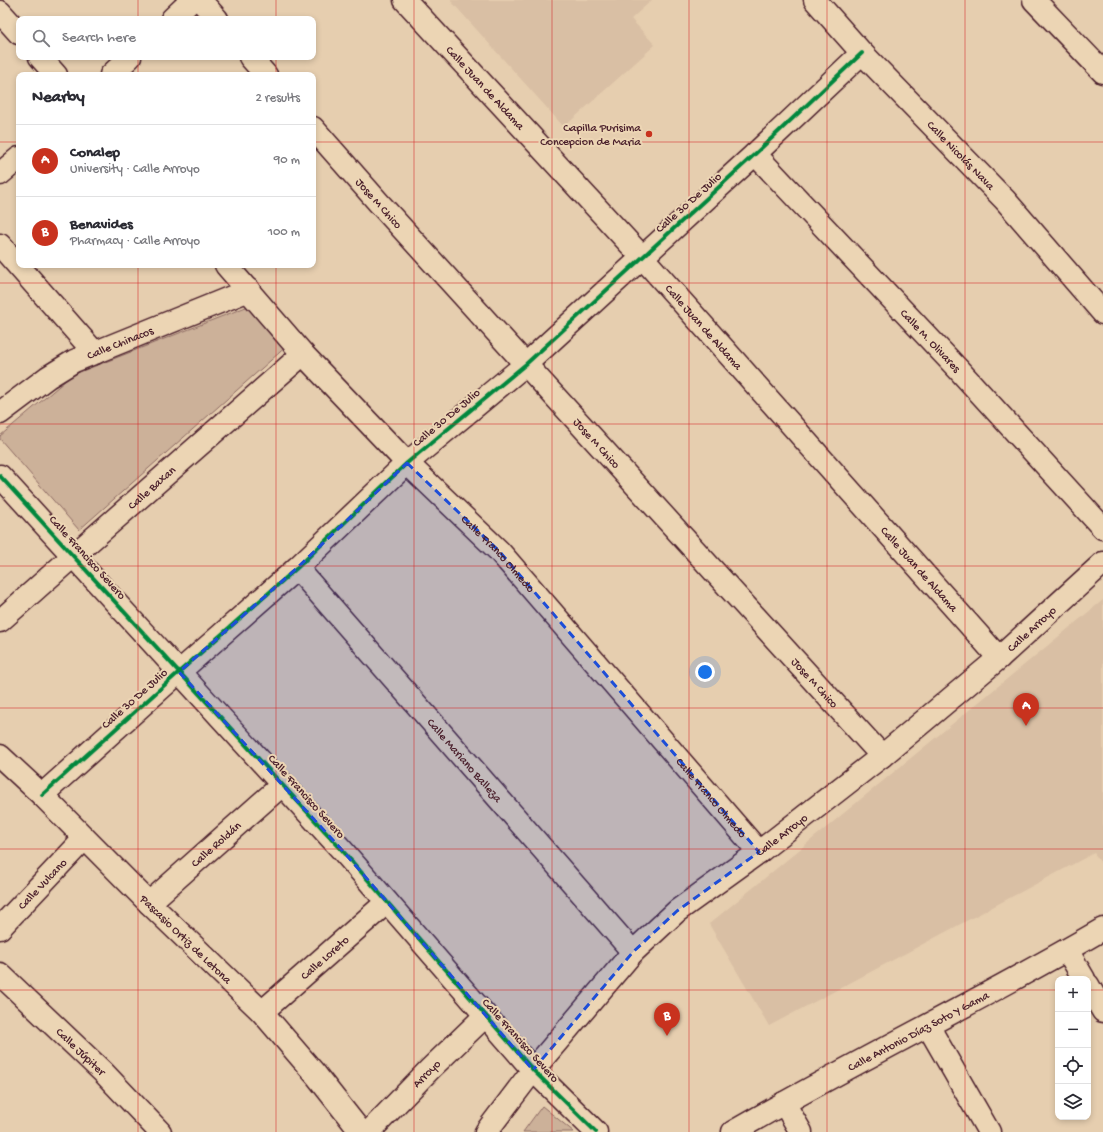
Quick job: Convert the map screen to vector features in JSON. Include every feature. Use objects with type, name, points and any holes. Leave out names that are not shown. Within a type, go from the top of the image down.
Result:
[{"type":"street","points":[[175,16],[192,0]]},
{"type":"street","points":[[200,0],[214,16]]},
{"type":"street","name":"Calle Juan de Aldama","points":[[405,0],[642,257],[999,658]]},
{"type":"street","name":"Calle Nicolás Nava","points":[[816,0],[862,53],[1005,200],[1100,303]]},
{"type":"street","points":[[1034,0],[1103,72]]},
{"type":"street","points":[[0,12],[16,31]]},
{"type":"street","name":"Calle 30 De Julio","points":[[42,795],[298,568],[407,464],[526,364],[756,154],[862,53]]},
{"type":"street","points":[[43,60],[53,72]]},
{"type":"street","points":[[114,72],[127,60]]},
{"type":"street","points":[[253,60],[263,72]]},
{"type":"street","name":"Jose M Chico","points":[[316,131],[379,203],[882,756]]},
{"type":"street","name":"Calle M. Olivares","points":[[756,154],[958,369],[1103,528]]},
{"type":"street","points":[[0,174],[16,161]]},
{"type":"street","points":[[0,245],[16,263]]},
{"type":"street","points":[[20,268],[95,353]]},
{"type":"street","name":"Calle Franco Olmedo","points":[[229,268],[303,354],[407,464],[499,551],[759,852]]},
{"type":"street","name":"Calle Chinacos","points":[[0,412],[48,377],[74,361],[249,290]]},
{"type":"street","name":"Calle Baxan","points":[[0,621],[303,354]]},
{"type":"street","name":"Calle Francisco Severo","points":[[0,476],[283,784],[533,1070],[596,1132]]},
{"type":"street","name":"Calle Arroyo","points":[[486,1132],[533,1070],[633,952],[677,911],[759,852],[882,756],[999,658],[1103,563]]},
{"type":"street","name":"Calle Mariano Balleza","points":[[298,568],[633,952]]},
{"type":"street","name":"Pascasio Ortiz de Letona","points":[[0,756],[42,795],[84,839],[262,1012],[316,1075],[361,1132]]},
{"type":"street","name":"Calle Roldán","points":[[149,903],[283,784]]},
{"type":"street","name":"Calle Vulcano","points":[[0,928],[84,839]]},
{"type":"street","name":"Calle Loreto","points":[[262,1012],[387,902]]},
{"type":"street","name":"Calle Antonio Díaz Soto Y Gama","points":[[733,1132],[1103,929]]},
{"type":"street","points":[[1067,950],[1082,976]]},
{"type":"street","name":"Calle Júpiter","points":[[0,974],[104,1073],[160,1132]]},
{"type":"street","points":[[1091,990],[1103,1011]]},
{"type":"street","name":"Arroyo","points":[[369,1132],[430,1069],[485,1016]]},
{"type":"street","points":[[928,1026],[989,1132]]},
{"type":"street","points":[[784,1103],[801,1132]]},
{"type":"highlighted area","points":[[407,463],[499,551],[759,852],[677,911],[633,952],[533,1070],[342,850],[179,672],[297,568]]},
{"type":"shaded area","points":[[450,0],[652,0],[631,19],[655,45],[564,127]]},
{"type":"shaded area","points":[[251,305],[288,345],[79,530],[0,439],[0,436],[72,375]]},
{"type":"shaded area","points":[[1103,600],[1103,866],[1094,853],[769,1026],[709,924]]},
{"type":"shaded area","points":[[542,1106],[574,1132],[523,1132]]},
{"type":"cycle path","points":[[42,795],[297,568],[407,463],[526,364],[755,154],[862,53]]},
{"type":"cycle path","points":[[0,476],[342,850],[533,1070],[596,1132]]},
{"type":"place","name":"Capilla Purisima Concepcion de Maria","points":[[649,134]]},
{"type":"place","name":"Conalep","points":[[1026,726]]},
{"type":"place","name":"Benavides","points":[[667,1036]]}]
